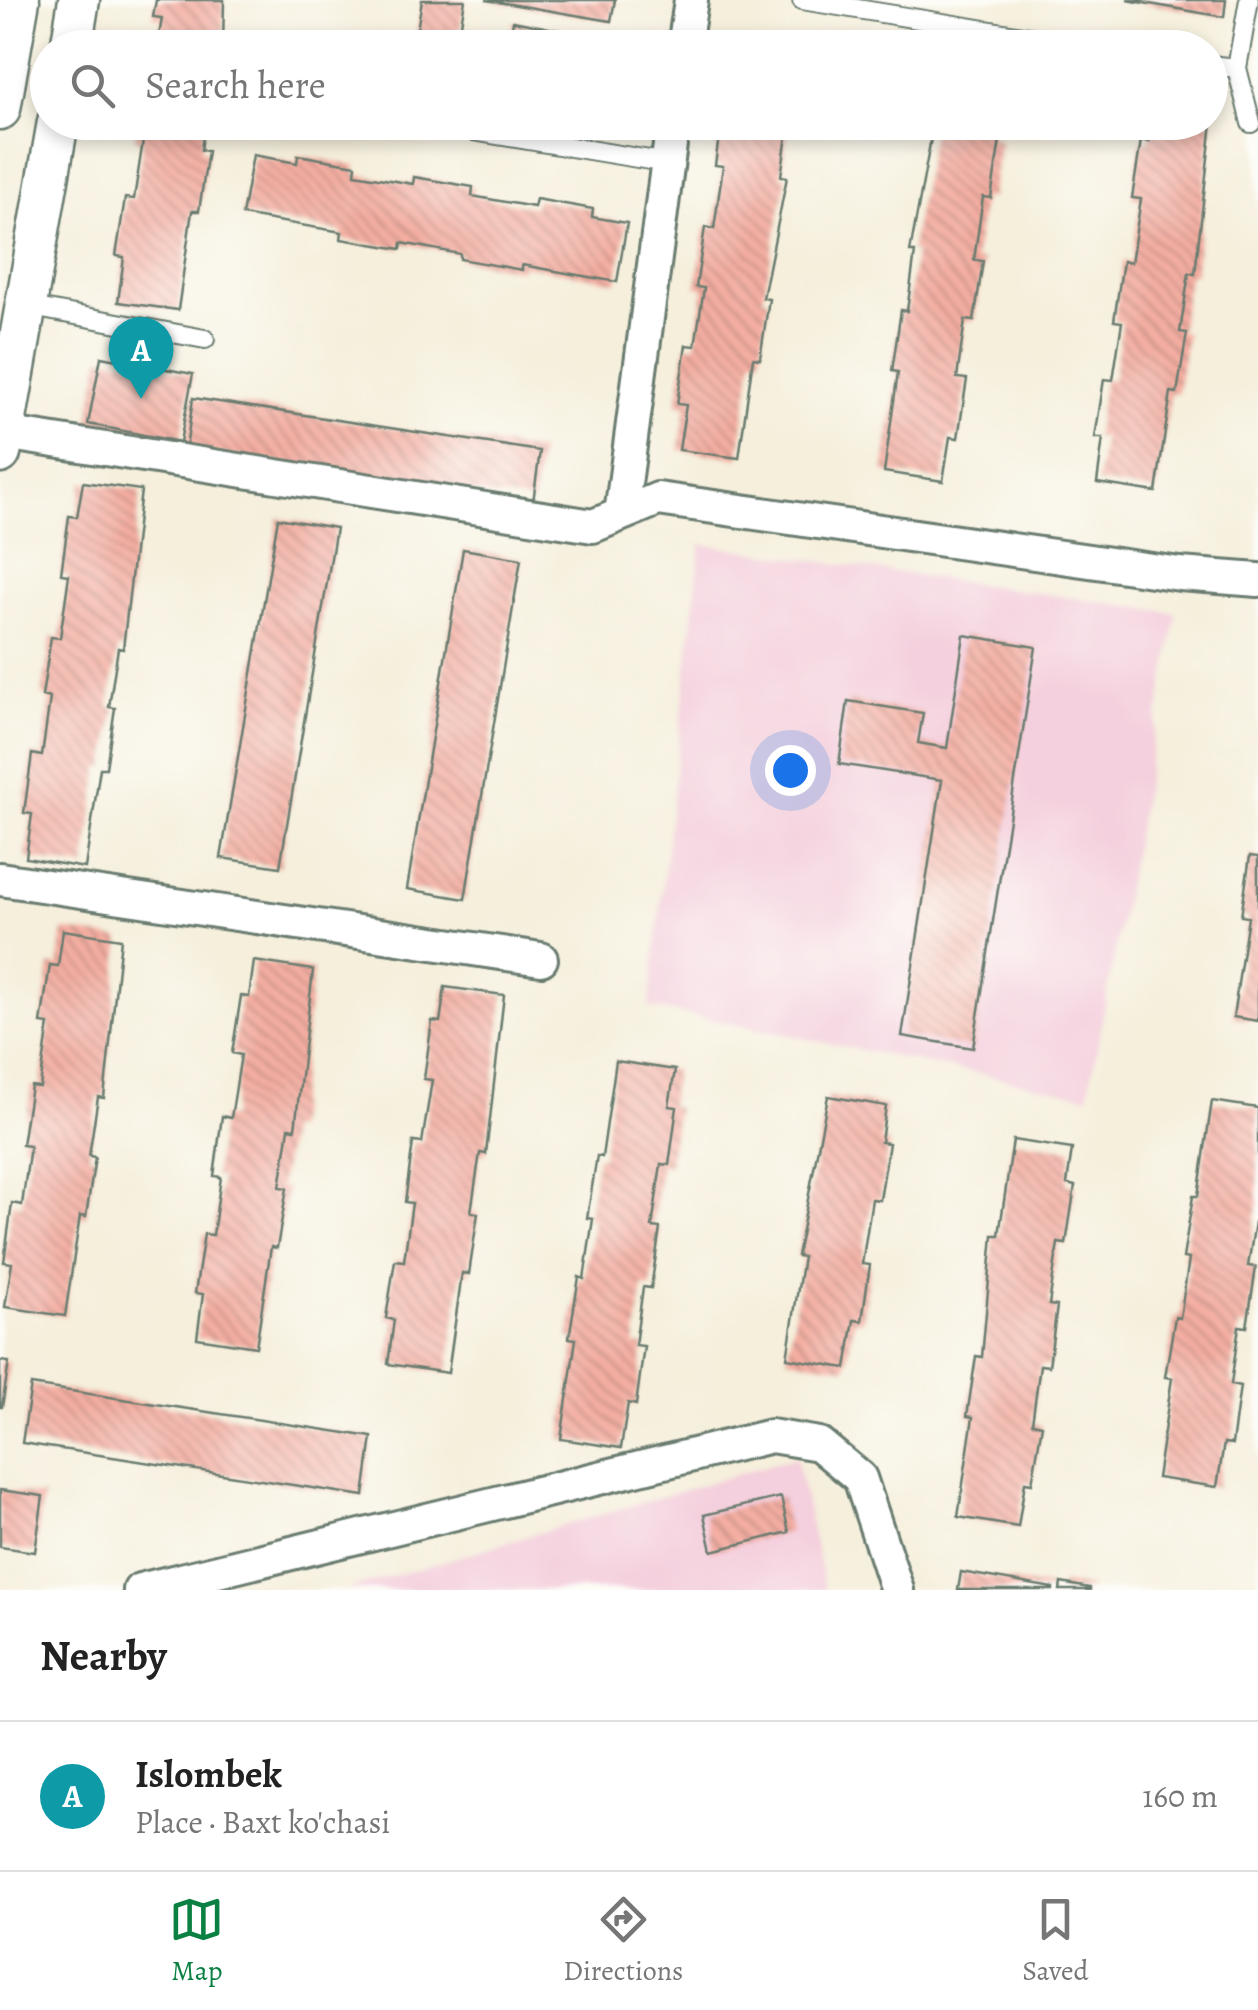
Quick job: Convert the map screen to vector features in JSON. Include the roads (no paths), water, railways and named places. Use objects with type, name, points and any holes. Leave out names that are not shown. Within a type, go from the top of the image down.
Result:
[{"type":"street","points":[[0,109],[19,0]]},
{"type":"street","points":[[74,30],[79,0]]},
{"type":"street","points":[[686,30],[690,0]]},
{"type":"street","points":[[55,140],[2,443],[594,526],[658,499],[1180,574],[1258,580]]},
{"type":"street","points":[[621,514],[671,140]]},
{"type":"street","points":[[0,878],[541,959]]},
{"type":"street","points":[[140,1590],[771,1436],[820,1444],[860,1478],[897,1590]]},
{"type":"lane","points":[[802,0],[985,30]]},
{"type":"lane","points":[[1249,0],[1237,68],[1251,124]]},
{"type":"lane","points":[[1228,67],[1237,68]]},
{"type":"lane","points":[[528,140],[668,163]]},
{"type":"lane","points":[[26,306],[205,339]]},
{"type":"place","name":"Islombek","points":[[141,399]]}]
